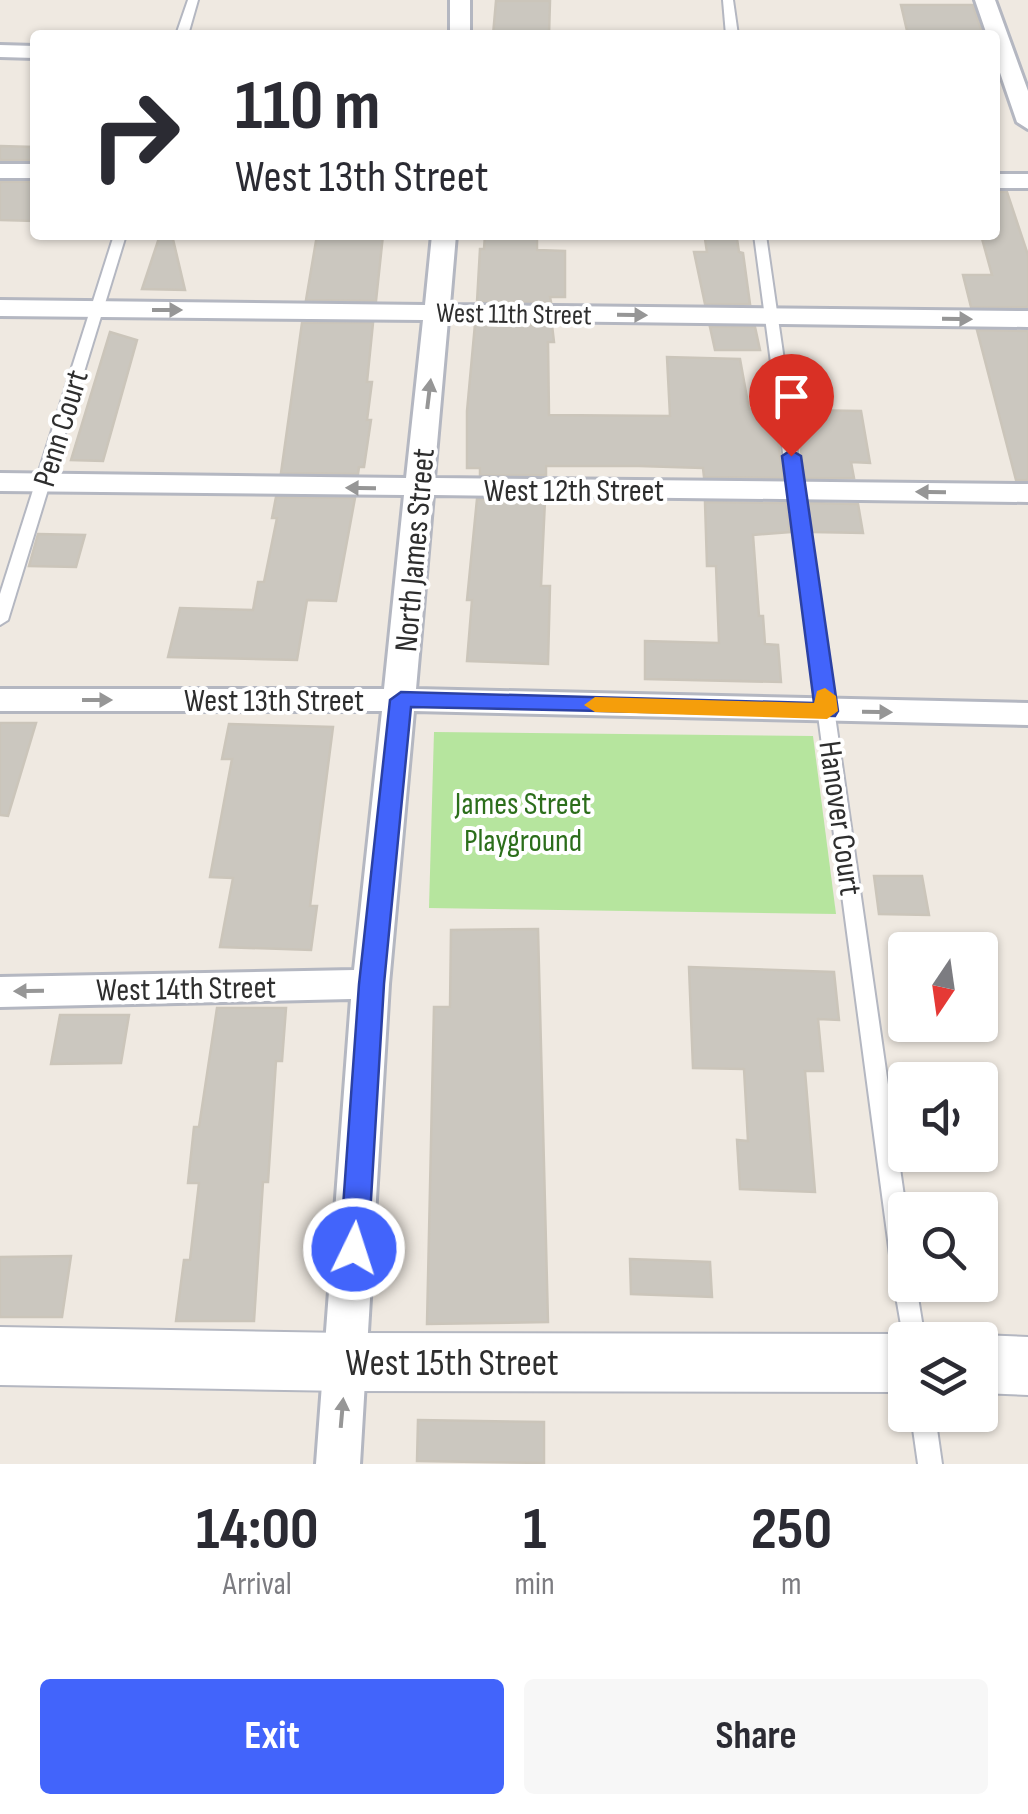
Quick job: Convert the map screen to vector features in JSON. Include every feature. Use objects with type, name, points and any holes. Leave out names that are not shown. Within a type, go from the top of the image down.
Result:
[{"type":"main road","name":"West 15th Street","points":[[0,1356],[346,1362],[888,1363]]},
{"type":"main road","points":[[998,1365],[1028,1366]]},
{"type":"street","points":[[460,0],[460,30]]},
{"type":"street","points":[[984,0],[992,30]]},
{"type":"street","points":[[0,51],[30,52]]},
{"type":"street","points":[[1000,60],[1028,122]]},
{"type":"street","points":[[0,171],[30,172]]},
{"type":"street","points":[[1000,181],[1028,181]]},
{"type":"street","name":"North James Street","points":[[338,1464],[372,984],[444,240]]},
{"type":"street","name":"West 11th Street","points":[[0,308],[1028,319]]},
{"type":"street","name":"West 12th Street","points":[[0,482],[1028,494]]},
{"type":"street","name":"West 13th Street","points":[[0,700],[401,700],[1028,714]]},
{"type":"street","name":"West 14th Street","points":[[0,992],[372,984]]},
{"type":"lane","points":[[184,30],[193,0]]},
{"type":"lane","points":[[728,0],[731,30]]},
{"type":"lane","name":"Penn Court","points":[[0,620],[118,240]]},
{"type":"lane","name":"Hanover Court","points":[[761,240],[892,1192]]},
{"type":"lane","points":[[925,1432],[930,1464]]},
{"type":"green space","name":"James Street Playground","points":[[434,732],[813,736],[836,914],[429,908]]},
{"type":"building","points":[[496,1],[550,1],[549,30],[493,30]]},
{"type":"building","points":[[901,5],[973,5],[981,30],[907,30]]},
{"type":"building","points":[[0,146],[30,147],[30,160],[0,160]]},
{"type":"building","points":[[0,182],[30,182],[30,221],[0,220]]},
{"type":"building","points":[[1000,192],[1007,192],[1028,255],[1028,307],[971,307],[963,275],[992,275],[982,240],[1000,240]]},
{"type":"building","points":[[158,240],[173,240],[185,290],[142,289]]},
{"type":"building","points":[[316,240],[382,240],[376,301],[306,300]]},
{"type":"building","points":[[485,240],[537,240],[537,250],[565,251],[565,297],[550,297],[551,302],[477,302],[480,249],[484,249]]},
{"type":"building","points":[[705,240],[737,240],[739,252],[743,253],[750,304],[705,304],[694,252],[707,252]]},
{"type":"building","points":[[302,323],[373,323],[367,382],[372,382],[367,420],[371,420],[364,467],[359,467],[358,474],[281,473]]},
{"type":"building","points":[[475,324],[552,325],[554,342],[548,342],[549,415],[670,416],[667,357],[740,359],[749,409],[774,410],[783,478],[704,477],[703,468],[639,466],[546,466],[546,475],[480,475],[480,468],[467,468],[467,411]]},
{"type":"building","points":[[710,327],[755,327],[760,350],[715,350]]},
{"type":"building","points":[[977,330],[1028,331],[1028,480],[1016,480]]},
{"type":"building","points":[[110,332],[137,340],[103,461],[71,460]]},
{"type":"building","points":[[795,410],[861,411],[870,463],[851,462],[854,478],[805,478]]},
{"type":"building","points":[[276,497],[355,498],[336,601],[307,600],[297,660],[168,657],[180,608],[253,610],[258,582],[264,582],[277,518],[272,518]]},
{"type":"building","points":[[477,499],[545,500],[541,586],[550,586],[548,664],[467,661],[472,600],[467,600]]},
{"type":"building","points":[[705,502],[786,503],[790,532],[753,535],[759,616],[763,616],[765,644],[778,645],[781,682],[645,679],[645,641],[719,643],[716,566],[707,566]]},
{"type":"building","points":[[808,503],[858,504],[863,533],[812,532]]},
{"type":"building","points":[[38,534],[85,535],[76,567],[29,566]]},
{"type":"building","points":[[0,723],[36,723],[8,816],[0,815]]},
{"type":"building","points":[[229,724],[333,727],[310,906],[317,906],[311,950],[220,947],[233,878],[210,877],[232,759],[222,759]]},
{"type":"building","points":[[874,876],[922,876],[929,915],[879,914]]},
{"type":"building","points":[[538,929],[548,1322],[427,1324],[434,1007],[450,1007],[451,930]]},
{"type":"building","points":[[689,967],[834,972],[839,1020],[818,1019],[823,1071],[805,1071],[815,1192],[740,1189],[737,1140],[748,1141],[744,1069],[693,1068]]},
{"type":"building","points":[[217,1008],[286,1008],[282,1061],[276,1061],[268,1182],[263,1182],[254,1321],[176,1321],[184,1260],[190,1260],[199,1183],[188,1183],[194,1127],[199,1127]]},
{"type":"building","points":[[60,1015],[129,1015],[121,1063],[51,1064]]},
{"type":"building","points":[[71,1256],[62,1317],[0,1317],[0,1257]]},
{"type":"building","points":[[630,1259],[710,1262],[712,1297],[631,1294]]},
{"type":"building","points":[[418,1420],[544,1422],[544,1463],[417,1461]]},
{"type":"slow traffic","points":[[595,705],[827,711],[825,696]]},
{"type":"route","points":[[354,1249],[372,984],[401,700],[827,711],[791,456]]}]
